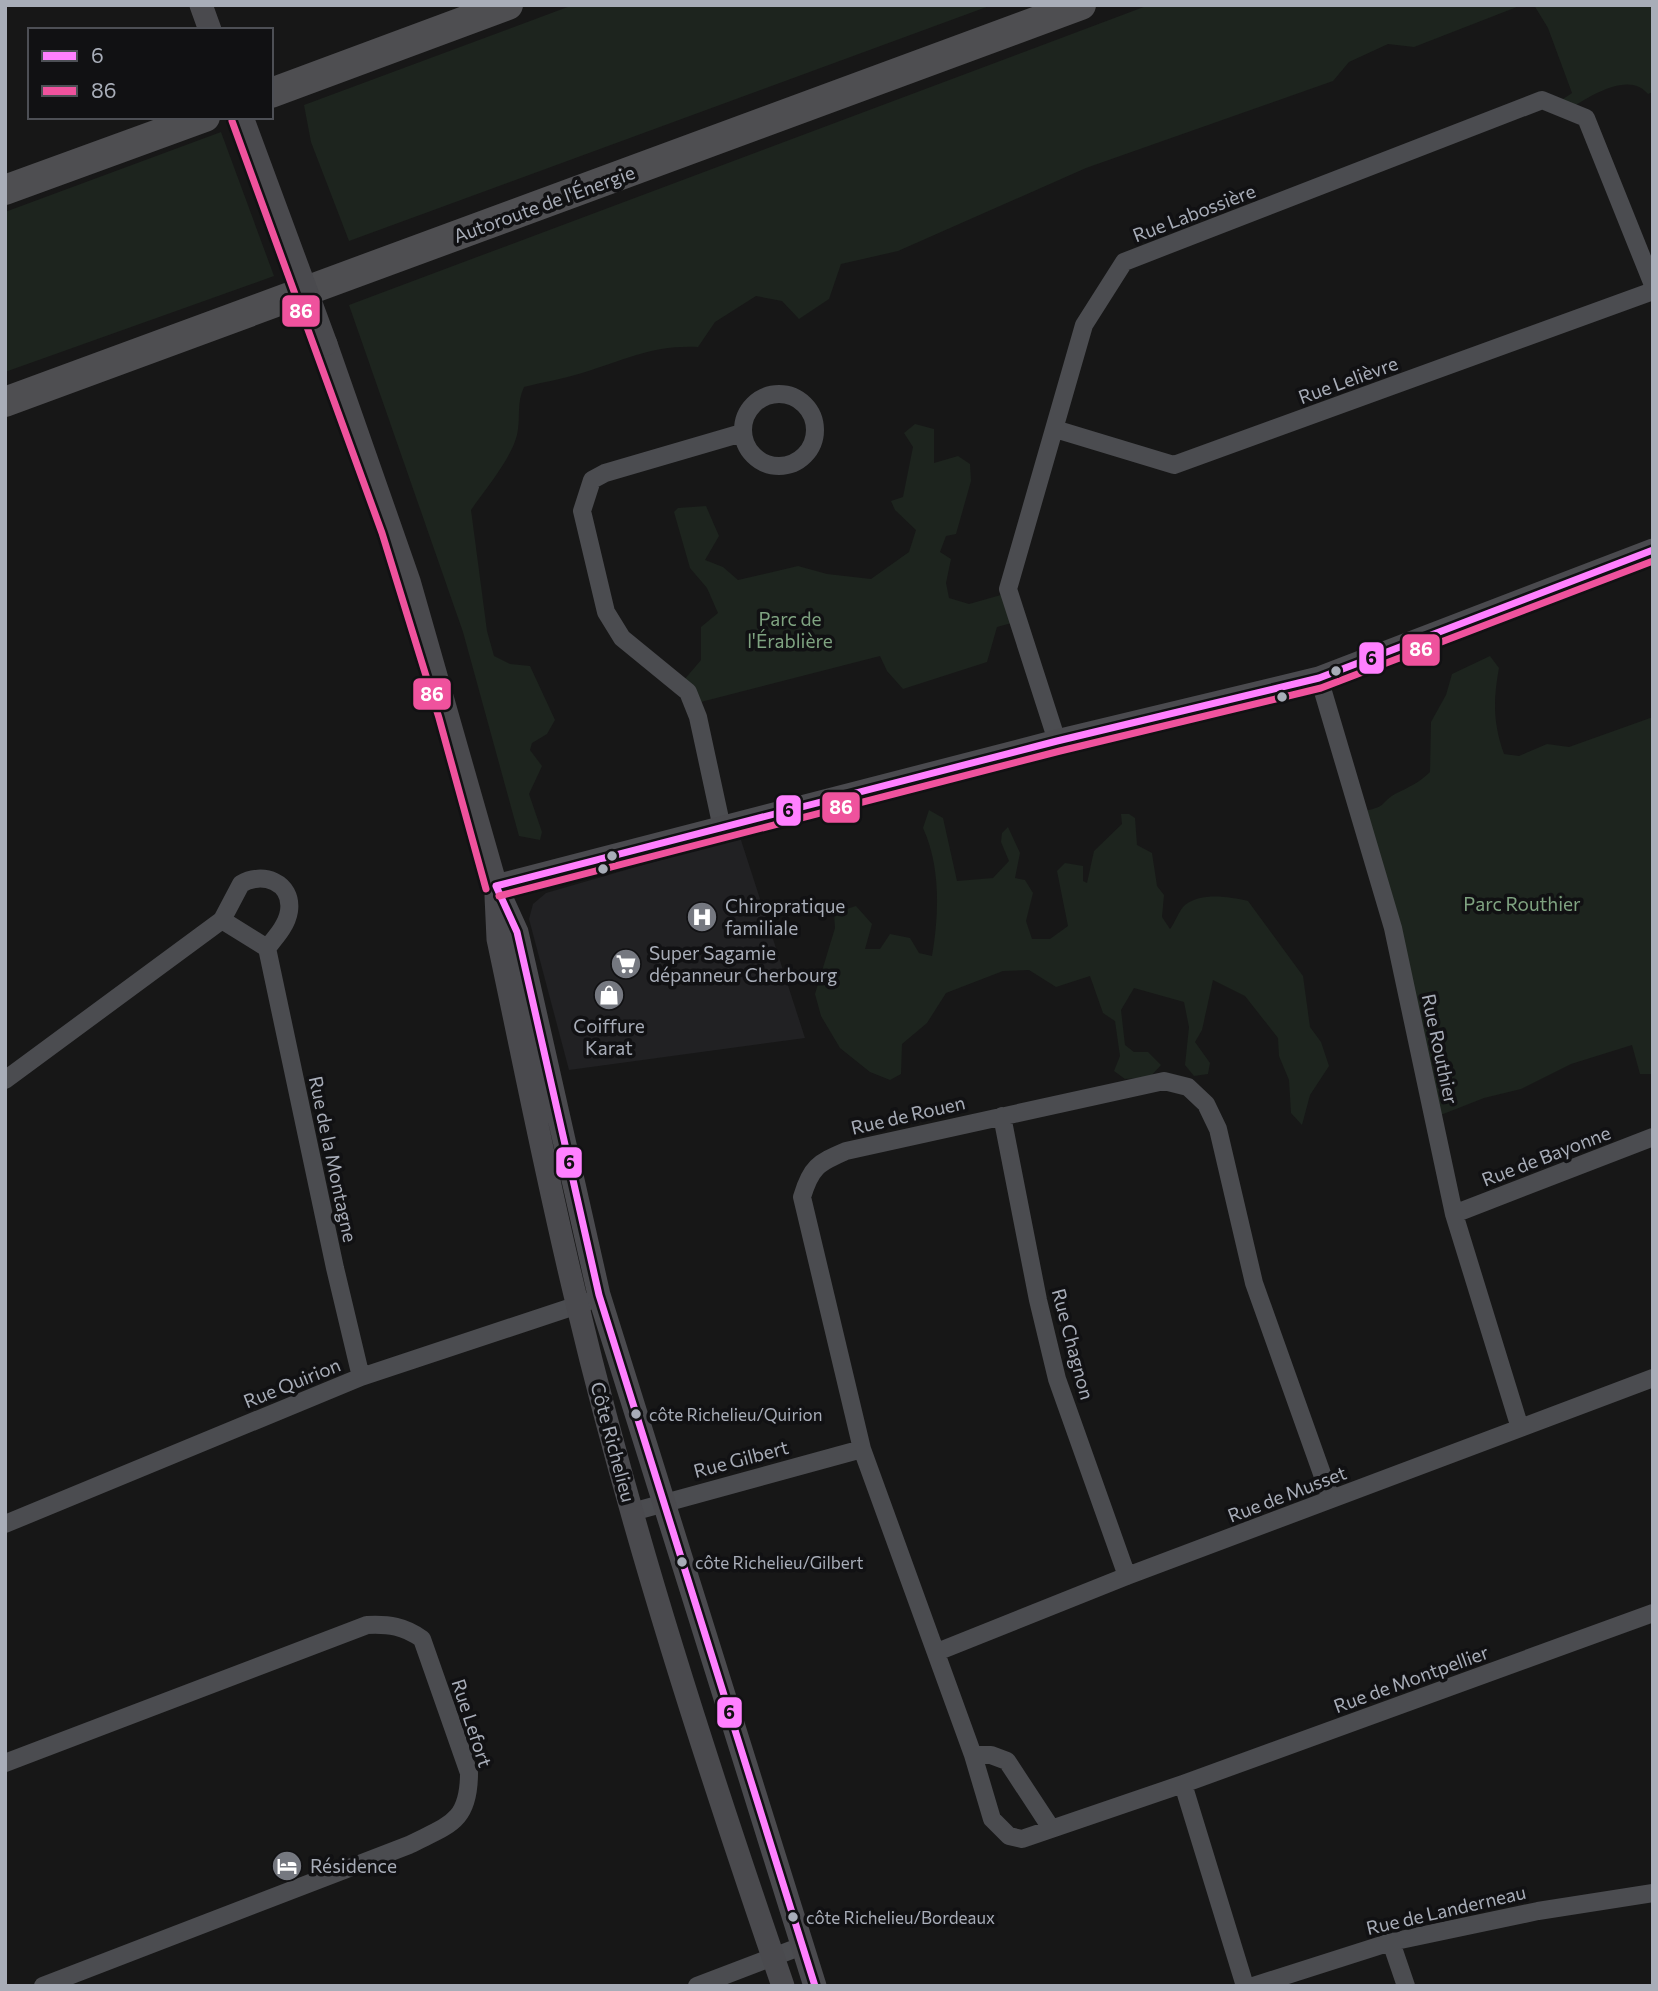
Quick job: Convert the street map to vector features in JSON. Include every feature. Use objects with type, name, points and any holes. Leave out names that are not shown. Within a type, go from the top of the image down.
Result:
[{"type":"highway","points":[[273,92],[508,5]]},
{"type":"highway","name":"Autoroute de l'Énergie","points":[[5,401],[1081,5]]},
{"type":"highway","points":[[5,190],[200,119]]},
{"type":"street","points":[[201,5],[209,28]]},
{"type":"street","name":"Rue Labossière","points":[[1057,741],[1008,589],[1084,325],[1124,262],[1542,100],[1586,118],[1653,285]]},
{"type":"street","name":"Côte Richelieu","points":[[243,119],[326,344],[409,581],[496,886],[517,932],[599,1295],[815,1986]]},
{"type":"street","name":"Rue Lelièvre","points":[[1055,429],[1174,465],[1653,291]]},
{"type":"street","points":[[769,395],[794,397],[804,404],[815,426],[811,449],[793,464],[782,467],[770,466],[751,454],[742,433],[749,409],[769,395]]},
{"type":"street","points":[[722,828],[698,717],[688,692],[622,638],[607,612],[582,512],[592,480],[605,473],[742,433]]},
{"type":"street","points":[[496,886],[1057,741],[1319,678],[1653,550]]},
{"type":"street","name":"Rue Routhier","points":[[1319,678],[1392,929],[1454,1214],[1520,1428]]},
{"type":"street","points":[[5,1080],[222,920],[241,884],[259,877],[278,883],[285,890],[289,909],[282,929],[267,948],[222,920]]},
{"type":"street","name":"Côte Richelieu","points":[[496,886],[498,939],[578,1307],[632,1511],[685,1691],[783,1986]]},
{"type":"street","name":"Rue de la Montagne","points":[[267,948],[361,1377]]},
{"type":"street","name":"Rue de Rouen","points":[[1051,1828],[1022,1839],[1009,1836],[999,1829],[992,1819],[937,1652],[862,1448],[802,1197],[808,1177],[820,1162],[846,1151],[1164,1081],[1188,1087],[1206,1104],[1217,1129],[1254,1283],[1331,1499]]},
{"type":"street","name":"Rue Chagnon","points":[[1002,1116],[1057,1379],[1128,1576]]},
{"type":"street","name":"Rue de Bayonne","points":[[1454,1214],[1653,1137]]},
{"type":"street","name":"Rue Quirion","points":[[5,1524],[361,1377],[578,1307],[599,1295]]},
{"type":"street","name":"Rue de Musset","points":[[937,1652],[1128,1576],[1653,1378]]},
{"type":"street","name":"Rue Gilbert","points":[[632,1511],[862,1448]]},
{"type":"street","name":"Rue de Montpellier","points":[[1051,1828],[1183,1784],[1653,1613]]},
{"type":"street","name":"Rue Lefort","points":[[5,1763],[367,1625],[386,1624],[407,1628],[422,1639],[469,1773],[469,1794],[460,1817],[409,1845],[43,1986]]},
{"type":"street","points":[[973,1755],[991,1755],[1007,1761],[1051,1828]]},
{"type":"street","points":[[1183,1784],[1244,1986]]},
{"type":"street","name":"Rue de Landerneau","points":[[1253,1986],[1391,1941],[1538,1910],[1653,1893]]},
{"type":"street","points":[[1391,1941],[1406,1986]]},
{"type":"street","points":[[697,1986],[802,1946]]},
{"type":"shaded area","points":[[740,837],[805,1038],[569,1070],[529,919],[533,904],[546,893]]},
{"type":"green space","points":[[573,5],[992,5],[349,241],[311,142],[304,105]]},
{"type":"green space","points":[[1149,5],[1522,5],[1414,47],[1388,44],[1349,62],[1333,81],[1086,168],[898,251],[841,264],[829,299],[799,319],[782,301],[756,296],[715,322],[698,347],[652,351],[575,375],[524,387],[514,444],[497,474],[471,510],[487,631],[494,656],[510,664],[530,666],[555,720],[547,734],[532,743],[530,750],[542,766],[529,794],[542,832],[540,840],[519,836],[463,632],[349,305]]},
{"type":"green space","points":[[1534,5],[1653,5],[1653,92],[1648,94],[1640,87],[1620,85],[1597,93],[1568,110],[1554,105],[1572,93],[1548,28]]},
{"type":"green space","points":[[221,132],[274,276],[5,372],[5,212]]},
{"type":"green space","name":"Parc de l'Érablière","points":[[915,424],[934,429],[934,463],[958,456],[970,464],[971,481],[956,534],[946,536],[940,552],[951,559],[946,583],[949,598],[969,604],[1008,593],[1019,621],[997,627],[987,662],[903,689],[887,671],[880,656],[693,704],[684,680],[701,660],[701,627],[718,613],[707,588],[690,568],[674,512],[678,508],[706,506],[719,536],[705,560],[723,567],[738,580],[798,566],[827,574],[871,579],[909,552],[916,530],[895,510],[891,501],[903,497],[913,447],[904,433]]},
{"type":"green space","name":"Parc Routhier","points":[[1490,656],[1499,668],[1495,711],[1504,754],[1519,756],[1547,744],[1569,747],[1653,717],[1653,1074],[1640,1074],[1632,1045],[1571,1064],[1521,1089],[1484,1098],[1433,1118],[1365,811],[1381,806],[1390,797],[1418,782],[1430,772],[1431,722],[1446,695],[1452,674]]},
{"type":"green space","points":[[929,810],[943,818],[957,881],[993,878],[1009,861],[1001,842],[1002,833],[1008,827],[1020,853],[1015,878],[1025,880],[1033,893],[1026,921],[1032,939],[1050,939],[1068,926],[1057,871],[1065,863],[1083,866],[1083,881],[1087,883],[1094,851],[1122,824],[1121,814],[1129,814],[1135,818],[1137,845],[1152,853],[1157,886],[1164,895],[1162,917],[1170,929],[1183,907],[1199,898],[1248,901],[1303,976],[1310,1027],[1321,1042],[1329,1066],[1310,1095],[1302,1125],[1291,1113],[1289,1080],[1279,1056],[1278,1038],[1245,996],[1213,980],[1202,1030],[1195,1042],[1210,1063],[1208,1074],[1194,1076],[1185,1065],[1189,1027],[1184,1002],[1134,988],[1121,1010],[1125,1045],[1134,1052],[1148,1052],[1161,1065],[1150,1077],[1125,1079],[1114,1071],[1120,1056],[1115,1021],[1103,1013],[1090,976],[1056,987],[1029,970],[1003,971],[946,993],[927,1023],[902,1044],[901,1074],[890,1080],[870,1072],[840,1048],[821,1016],[815,994],[835,928],[834,913],[856,906],[872,924],[865,949],[880,949],[890,934],[910,938],[919,953],[932,956],[936,924],[936,875],[923,828]]},
{"type":"transit line","name":"86","points":[[232,121],[382,533],[439,718],[486,889]]},
{"type":"transit line","name":"6","points":[[496,886],[1057,741],[1319,678],[1653,550]]},
{"type":"transit line","name":"86","points":[[499,896],[1060,751],[1321,688],[1653,561]]},
{"type":"transit line","name":"6","points":[[496,886],[517,932],[599,1295],[815,1986]]},
{"type":"place","name":"Chiropratique familiale","points":[[702,917]]},
{"type":"place","name":"Super Sagamie dépanneur Cherbourg","points":[[626,964]]},
{"type":"place","name":"Coiffure Karat","points":[[609,995]]},
{"type":"place","name":"côte Richelieu/Quirion","points":[[636,1414]]},
{"type":"place","name":"côte Richelieu/Gilbert","points":[[682,1562]]},
{"type":"place","name":"Résidence","points":[[287,1866]]},
{"type":"place","name":"côte Richelieu/Bordeaux","points":[[793,1917]]}]
